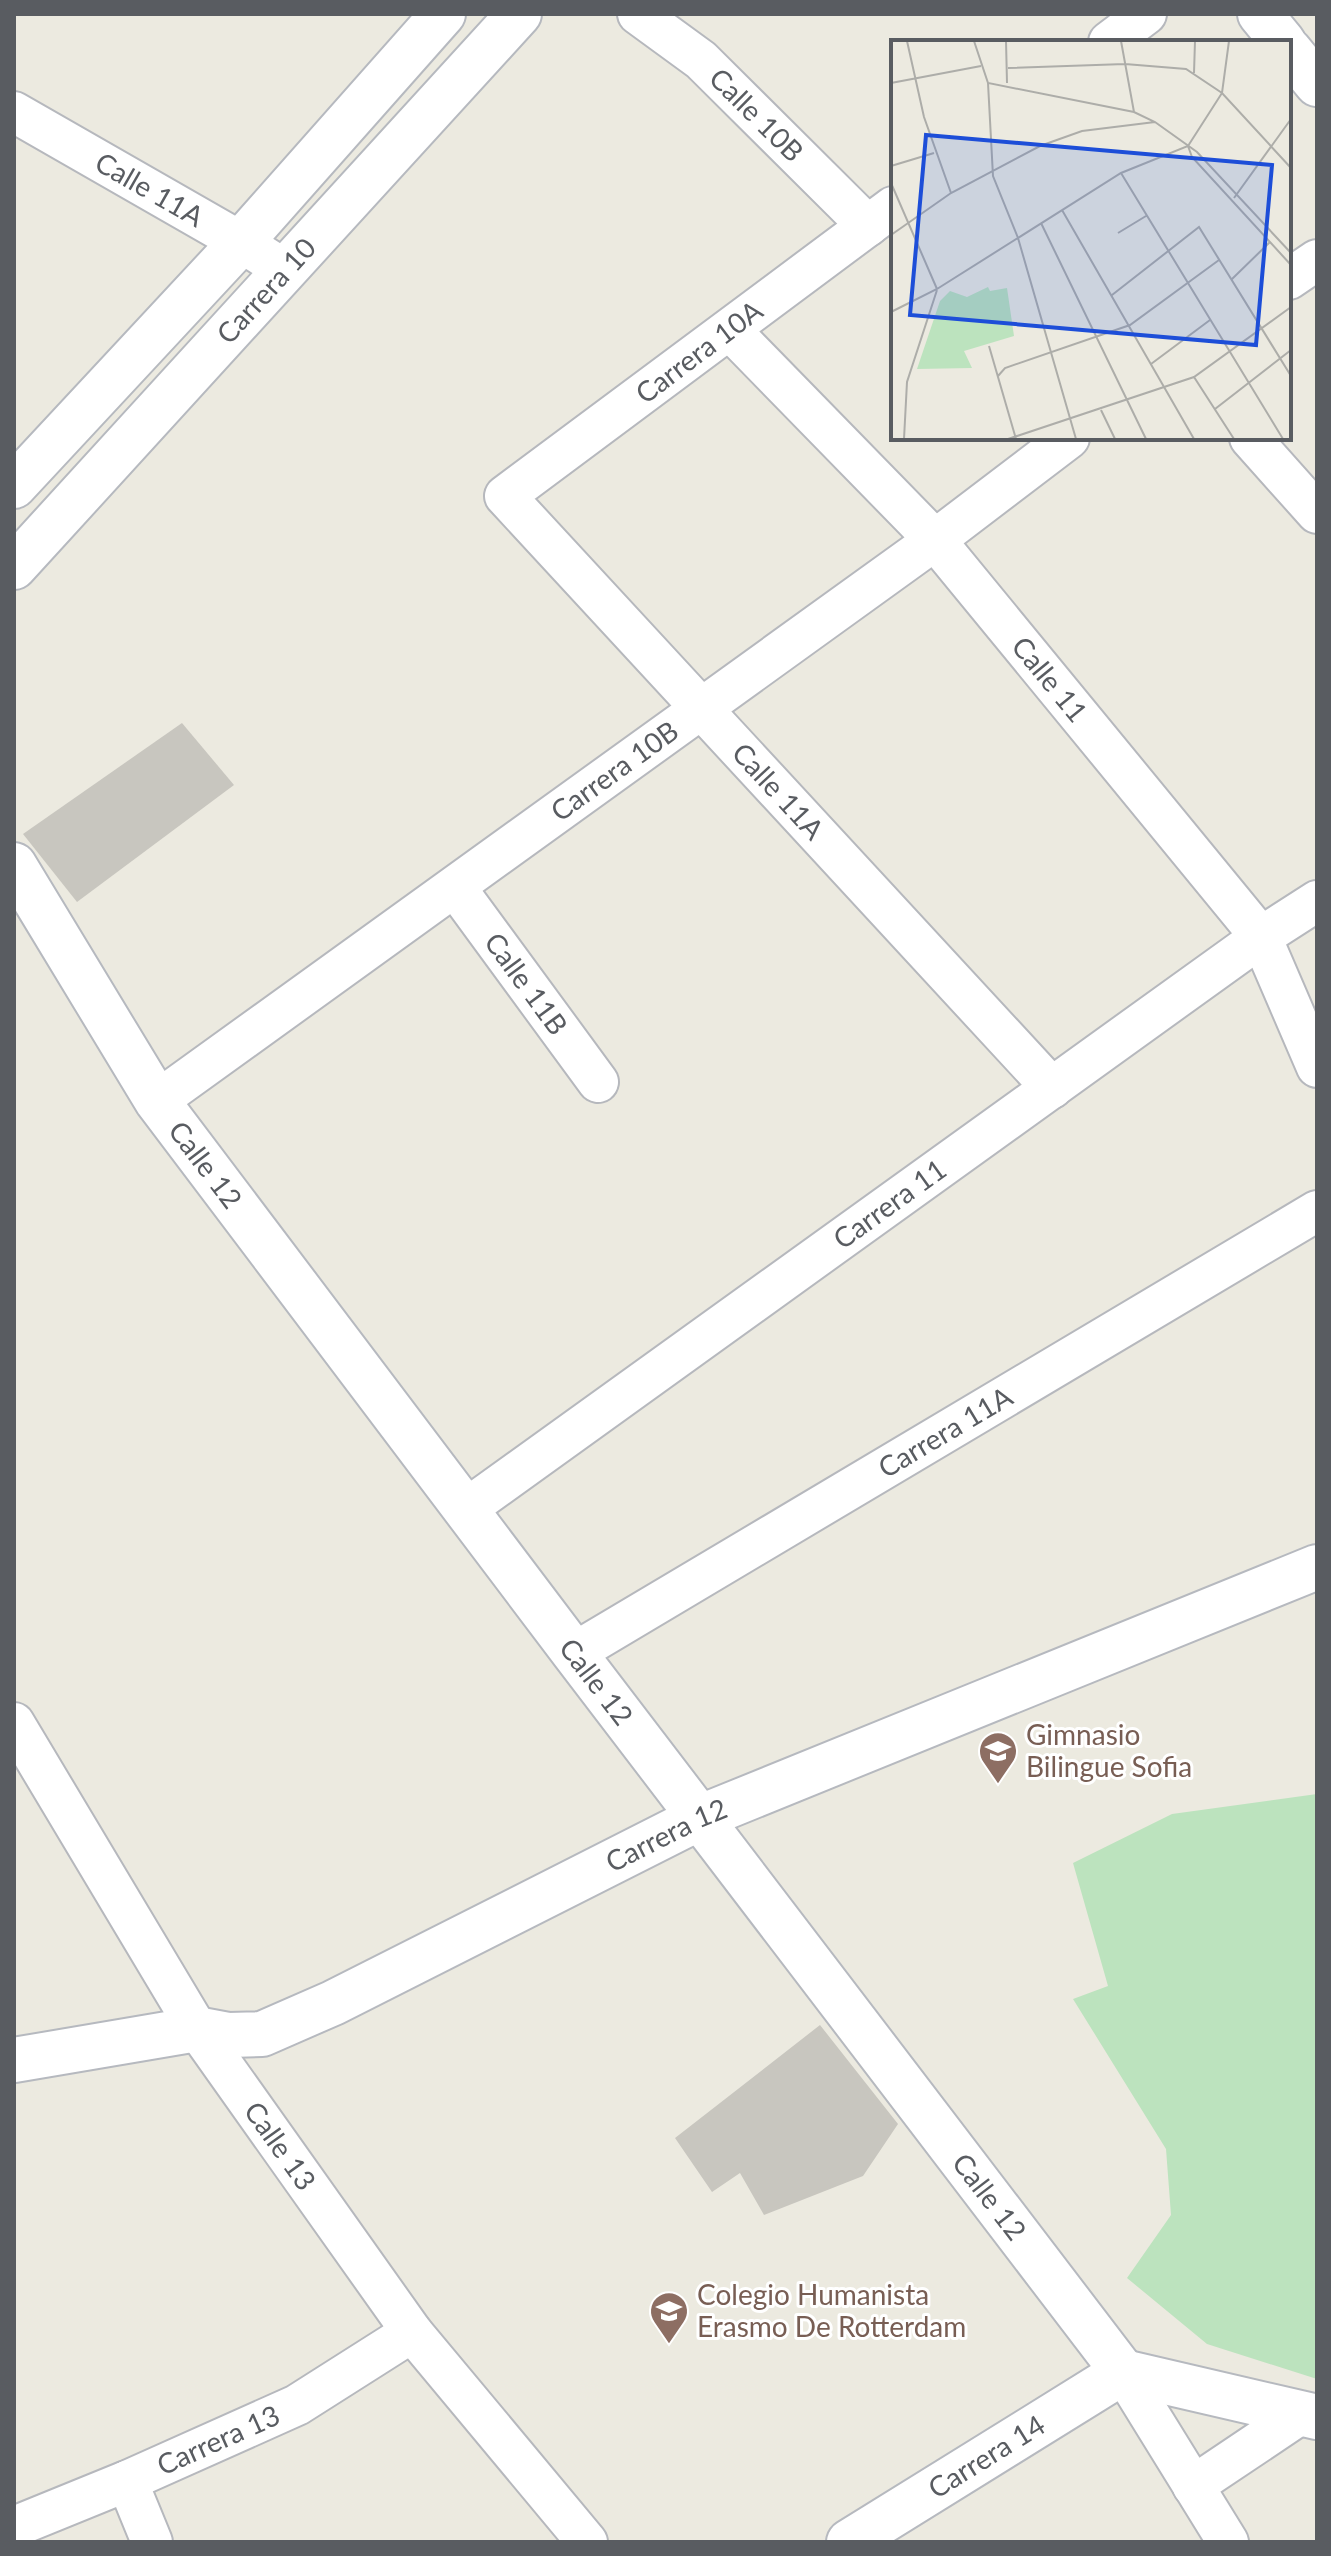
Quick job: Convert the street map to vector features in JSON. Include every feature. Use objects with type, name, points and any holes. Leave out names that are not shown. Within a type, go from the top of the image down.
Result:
[{"type":"street","name":"Carrera 10","points":[[14,486],[241,242],[443,14]]},
{"type":"street","name":"Carrera 10","points":[[14,567],[519,14]]},
{"type":"street","name":"Calle 10B","points":[[638,14],[701,60],[881,216]]},
{"type":"street","points":[[1112,40],[1146,14]]},
{"type":"street","points":[[1260,14],[1281,40]]},
{"type":"street","points":[[1291,52],[1317,84]]},
{"type":"street","name":"Calle 11A","points":[[14,112],[285,270]]},
{"type":"street","name":"Carrera 10A","points":[[505,496],[881,216]]},
{"type":"street","points":[[1291,278],[1317,260]]},
{"type":"street","name":"Calle 11","points":[[730,330],[935,540],[1261,937],[1317,1067]]},
{"type":"street","name":"Carrera 10B","points":[[157,1101],[935,540],[1066,440]]},
{"type":"street","points":[[1252,440],[1317,513]]},
{"type":"street","name":"Calle 11A","points":[[505,496],[1052,1088]]},
{"type":"street","name":"Calle 12","points":[[14,865],[157,1101],[1123,2372],[1228,2542]]},
{"type":"street","name":"Calle 11B","points":[[455,887],[598,1082]]},
{"type":"street","name":"Carrera 11","points":[[466,1509],[1261,937],[1317,901]]},
{"type":"street","name":"Carrera 11A","points":[[574,1653],[1317,1211]]},
{"type":"street","name":"Carrera 12","points":[[14,2060],[197,2029],[229,2035],[262,2034],[333,2003],[701,1817],[1317,1567]]},
{"type":"street","name":"Calle 13","points":[[14,1723],[197,2029],[412,2332],[587,2542]]},
{"type":"street","name":"Carrera 13","points":[[14,2527],[127,2481],[297,2405],[412,2332]]},
{"type":"street","points":[[1123,2372],[1310,2415]]},
{"type":"street","name":"Carrera 14","points":[[849,2542],[1123,2372]]},
{"type":"street","points":[[1193,2486],[1310,2415]]},
{"type":"street","points":[[127,2481],[152,2542]]},
{"type":"green space","points":[[1317,1794],[1317,2379],[1207,2344],[1127,2278],[1171,2215],[1166,2149],[1073,1999],[1108,1986],[1073,1863],[1172,1814]]},
{"type":"building","points":[[182,723],[234,785],[77,902],[23,834]]},
{"type":"building","points":[[820,2025],[898,2124],[863,2176],[764,2215],[740,2173],[712,2192],[675,2138]]},
{"type":"place","name":"Gimnasio Bilingue Sofia","points":[[998,1785]]},
{"type":"place","name":"Colegio Humanista Erasmo De Rotterdam","points":[[669,2345]]}]
